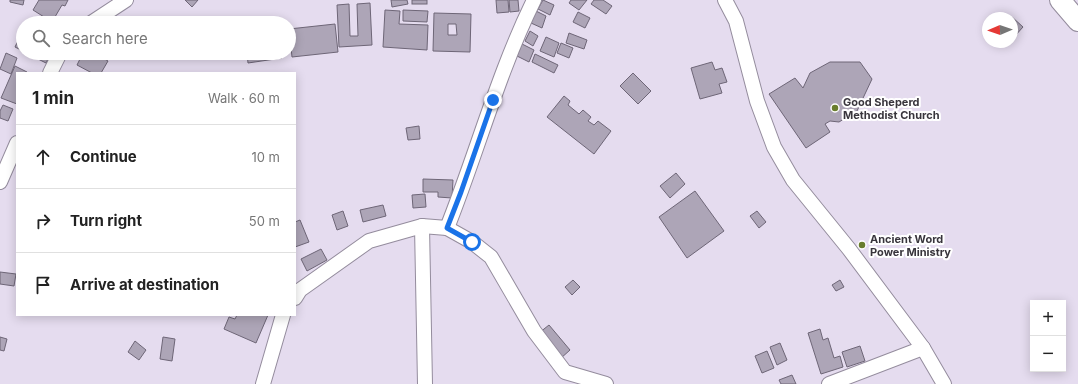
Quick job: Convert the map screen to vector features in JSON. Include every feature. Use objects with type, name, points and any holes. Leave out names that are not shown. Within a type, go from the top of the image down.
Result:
[{"type":"street","points":[[102,16],[126,0]]},
{"type":"street","points":[[447,228],[493,100],[534,0]]},
{"type":"street","points":[[725,0],[736,21],[757,101],[774,147],[794,180],[849,249],[923,348],[944,384]]},
{"type":"street","points":[[1060,0],[1077,15]]},
{"type":"street","points":[[50,72],[56,60]]},
{"type":"street","points":[[0,182],[16,145]]},
{"type":"street","points":[[422,226],[425,384]]},
{"type":"street","points":[[296,296],[300,290],[369,241],[422,226],[447,228],[472,242],[491,257],[534,331],[565,372],[606,384]]},
{"type":"street","points":[[263,384],[283,316]]},
{"type":"street","points":[[830,384],[923,348]]},
{"type":"building","points":[[10,0],[24,0],[23,5],[10,2]]},
{"type":"building","points":[[39,0],[68,0],[65,6],[62,5],[56,16],[42,16],[33,10]]},
{"type":"building","points":[[185,0],[198,0],[192,7]]},
{"type":"building","points":[[391,0],[407,0],[408,4],[392,7]]},
{"type":"building","points":[[412,0],[427,0],[427,4],[412,4]]},
{"type":"building","points":[[496,0],[508,0],[509,12],[497,13]]},
{"type":"building","points":[[509,0],[518,0],[519,11],[510,12]]},
{"type":"building","points":[[543,0],[554,5],[550,15],[538,9]]},
{"type":"building","points":[[571,0],[587,0],[579,10],[569,3]]},
{"type":"building","points":[[594,0],[603,0],[612,6],[606,14],[591,4]]},
{"type":"building","points":[[370,3],[372,45],[339,47],[337,5],[349,4],[350,36],[358,36],[357,4]]},
{"type":"building","points":[[385,10],[400,11],[399,24],[428,25],[427,50],[383,47]]},
{"type":"building","points":[[403,10],[428,11],[427,22],[403,21]]},
{"type":"building","points":[[536,11],[546,16],[542,28],[531,23]]},
{"type":"building","points":[[578,12],[590,18],[585,28],[573,22]]},
{"type":"building","points":[[434,13],[471,14],[470,52],[433,51]],"holes":[[[448,24],[456,24],[457,35],[448,35]]]},
{"type":"building","points":[[1018,22],[1023,27],[1018,33]]},
{"type":"building","points":[[335,24],[338,52],[296,57],[296,28]]},
{"type":"building","points":[[530,31],[538,36],[533,46],[525,41]]},
{"type":"building","points":[[569,33],[587,40],[584,49],[566,43]]},
{"type":"building","points":[[546,37],[559,43],[554,57],[540,51]]},
{"type":"building","points":[[561,43],[573,48],[569,58],[557,53]]},
{"type":"building","points":[[522,44],[534,50],[529,62],[517,56]]},
{"type":"building","points":[[6,53],[16,58],[11,74],[0,69]]},
{"type":"building","points":[[535,54],[558,65],[554,73],[532,62]]},
{"type":"building","points":[[40,60],[48,60],[46,63]]},
{"type":"building","points":[[80,60],[108,61],[102,72],[90,72],[77,65]]},
{"type":"building","points":[[248,60],[268,60],[248,63]]},
{"type":"building","points":[[712,62],[715,70],[722,68],[727,82],[719,84],[722,93],[700,99],[691,68]]},
{"type":"building","points":[[830,62],[860,62],[872,79],[857,111],[839,122],[830,121],[825,124],[830,132],[806,148],[769,94],[795,78],[803,88],[810,73]]},
{"type":"building","points":[[15,66],[27,72],[16,72],[16,104],[1,98]]},
{"type":"building","points":[[633,73],[651,91],[638,104],[620,86]]},
{"type":"building","points":[[564,96],[570,101],[568,105],[579,114],[583,110],[591,117],[588,121],[594,125],[598,121],[611,131],[594,154],[547,117]]},
{"type":"building","points":[[3,105],[13,109],[8,121],[0,118],[0,111]]},
{"type":"building","points":[[419,126],[420,139],[408,140],[406,128]]},
{"type":"building","points":[[676,173],[685,184],[670,198],[660,186]]},
{"type":"building","points":[[423,179],[453,180],[452,198],[438,197],[438,192],[423,192]]},
{"type":"building","points":[[695,191],[724,231],[687,258],[659,217]]},
{"type":"building","points":[[425,194],[426,207],[413,208],[412,195]]},
{"type":"building","points":[[383,205],[386,216],[363,222],[360,210]]},
{"type":"building","points":[[343,211],[348,226],[337,230],[332,215]]},
{"type":"building","points":[[757,211],[766,222],[759,228],[750,216]]},
{"type":"building","points":[[300,220],[309,242],[296,247],[296,222]]},
{"type":"building","points":[[321,249],[327,260],[307,271],[301,259]]},
{"type":"building","points":[[0,272],[16,274],[14,286],[0,284]]},
{"type":"building","points":[[573,280],[580,287],[572,295],[565,287]]},
{"type":"building","points":[[840,280],[844,287],[836,291],[832,285]]},
{"type":"building","points":[[236,316],[268,316],[256,343],[224,329],[229,317],[235,319]]},
{"type":"building","points":[[549,325],[570,350],[560,359],[539,333]]},
{"type":"building","points":[[820,329],[823,340],[828,338],[834,358],[840,356],[843,367],[821,374],[808,333]]},
{"type":"building","points":[[0,337],[7,339],[4,351],[0,350]]},
{"type":"building","points":[[163,337],[175,339],[172,361],[160,359]]},
{"type":"building","points":[[135,341],[146,350],[139,360],[128,352]]},
{"type":"building","points":[[780,343],[787,360],[777,365],[770,347]]},
{"type":"building","points":[[860,346],[865,361],[847,367],[842,352]]},
{"type":"building","points":[[767,351],[774,368],[762,373],[755,356]]},
{"type":"building","points":[[792,375],[796,384],[781,384],[779,380]]},
{"type":"place","name":"Good Sheperd Methodist Church","points":[[835,108]]},
{"type":"place","name":"Ancient Word Power Ministry","points":[[862,245]]},
{"type":"route","points":[[472,242],[447,228],[493,100]]}]
